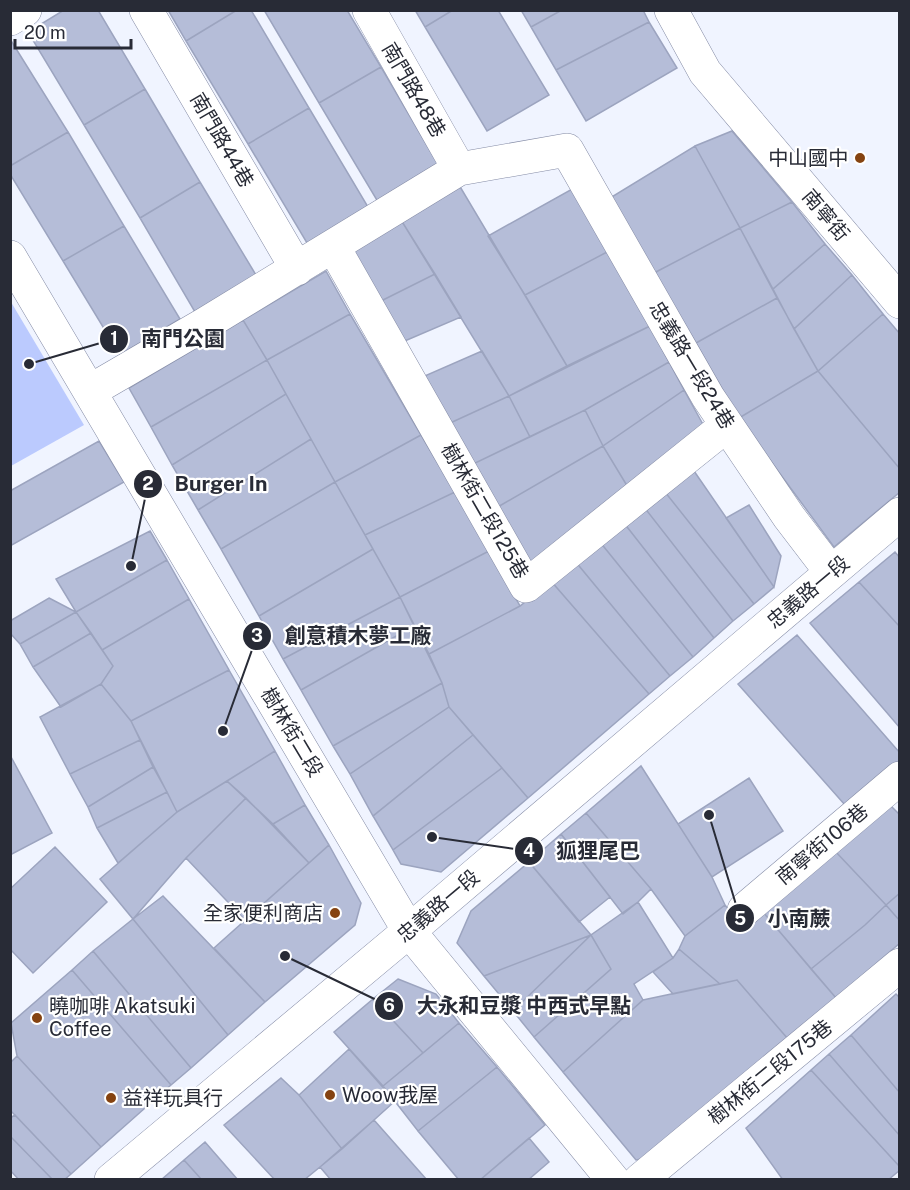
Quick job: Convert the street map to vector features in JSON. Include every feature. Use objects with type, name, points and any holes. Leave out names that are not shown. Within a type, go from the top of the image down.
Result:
[{"type":"street","points":[[10,20],[25,10]]},
{"type":"street","name":"南門路44巷","points":[[146,10],[297,269]]},
{"type":"street","name":"南門路48巷","points":[[369,10],[459,169]]},
{"type":"street","name":"南寧街","points":[[671,10],[705,72],[900,302]]},
{"type":"street","name":"忠義路一段24巷","points":[[459,169],[567,150],[708,397],[789,517],[831,572]]},
{"type":"street","points":[[90,392],[459,169]]},
{"type":"street","name":"樹林街二段125巷","points":[[333,246],[526,586],[727,425]]},
{"type":"street","name":"樹林街二段","points":[[10,257],[409,931],[613,1179]]},
{"type":"street","name":"忠義路一段","points":[[111,1179],[409,931],[900,514]]},
{"type":"street","name":"南寧街106巷","points":[[744,910],[900,778]]},
{"type":"street","name":"樹林街二段175巷","points":[[640,1179],[900,965]]},
{"type":"shaded area","points":[[11,302],[84,425],[10,466]]},
{"type":"building","points":[[64,10],[98,10],[145,89],[84,125],[28,32]]},
{"type":"building","points":[[168,10],[237,10],[186,41]]},
{"type":"building","points":[[237,10],[251,10],[309,108],[248,144],[186,41]]},
{"type":"building","points":[[264,10],[347,10],[381,67],[319,103]]},
{"type":"building","points":[[415,10],[453,10],[425,27]]},
{"type":"building","points":[[453,10],[498,10],[549,95],[487,131],[425,27]]},
{"type":"building","points":[[521,10],[562,10],[531,27]]},
{"type":"building","points":[[562,10],[643,10],[649,22],[556,70],[531,27]]},
{"type":"building","points":[[649,22],[677,68],[586,121],[556,70]]},
{"type":"building","points":[[10,39],[68,132],[10,166]]},
{"type":"building","points":[[381,67],[442,171],[381,207],[319,103]]},
{"type":"building","points":[[145,89],[200,182],[140,218],[84,125]]},
{"type":"building","points":[[309,108],[371,212],[310,248],[248,144]]},
{"type":"building","points":[[732,131],[792,202],[740,228],[695,146]]},
{"type":"building","points":[[68,132],[124,226],[63,261],[10,174],[10,166]]},
{"type":"building","points":[[695,146],[740,228],[654,273],[610,198]]},
{"type":"building","points":[[200,182],[256,275],[195,312],[140,218]]},
{"type":"building","points":[[459,185],[567,366],[509,396],[401,220]]},
{"type":"building","points":[[574,188],[609,251],[525,295],[488,236]]},
{"type":"building","points":[[792,202],[825,244],[773,289],[740,228]]},
{"type":"building","points":[[401,220],[435,274],[377,303],[347,253]]},
{"type":"building","points":[[124,226],[180,319],[120,355],[63,261]]},
{"type":"building","points":[[740,228],[777,298],[696,343],[654,273]]},
{"type":"building","points":[[825,244],[852,275],[794,329],[773,289]]},
{"type":"building","points":[[609,251],[650,326],[567,366],[525,295]]},
{"type":"building","points":[[326,271],[350,314],[267,360],[243,320]]},
{"type":"building","points":[[435,274],[461,317],[400,343],[377,303]]},
{"type":"building","points":[[852,275],[883,314],[818,371],[794,329]]},
{"type":"building","points":[[777,298],[818,371],[739,418],[696,343]]},
{"type":"building","points":[[350,314],[421,435],[335,482],[267,360]]},
{"type":"building","points":[[883,314],[900,334],[900,469],[818,371]]},
{"type":"building","points":[[243,320],[267,360],[151,427],[129,388]]},
{"type":"building","points":[[650,326],[669,362],[585,410],[530,437],[509,396]]},
{"type":"building","points":[[482,351],[509,396],[448,424],[420,378]]},
{"type":"building","points":[[267,360],[286,394],[172,465],[151,427]]},
{"type":"building","points":[[669,362],[684,390],[603,446],[585,410]]},
{"type":"building","points":[[818,371],[900,469],[900,492],[834,547],[739,418]]},
{"type":"building","points":[[684,390],[705,428],[629,489],[603,446]]},
{"type":"building","points":[[286,394],[311,439],[198,510],[172,465]]},
{"type":"building","points":[[509,396],[530,437],[471,465],[448,424]]},
{"type":"building","points":[[585,410],[603,446],[496,508],[471,465]]},
{"type":"building","points":[[421,435],[455,492],[365,535],[335,482]]},
{"type":"building","points":[[311,439],[335,482],[221,549],[198,510]]},
{"type":"building","points":[[99,441],[124,482],[10,546],[10,491]]},
{"type":"building","points":[[603,446],[629,489],[530,567],[496,508]]},
{"type":"building","points":[[694,471],[774,587],[754,604],[665,492]]},
{"type":"building","points":[[335,482],[373,549],[259,616],[221,549]]},
{"type":"building","points":[[455,492],[489,551],[400,597],[365,535]]},
{"type":"building","points":[[665,492],[754,604],[733,621],[644,507]]},
{"type":"building","points":[[749,505],[781,556],[774,587],[726,518]]},
{"type":"building","points":[[644,507],[733,621],[714,638],[624,523]]},
{"type":"building","points":[[624,523],[714,638],[693,657],[600,542]]},
{"type":"building","points":[[150,531],[167,560],[76,612],[56,579]]},
{"type":"building","points":[[600,542],[693,657],[670,676],[575,561]]},
{"type":"building","points":[[373,549],[400,597],[283,659],[259,616]]},
{"type":"building","points":[[489,551],[520,606],[429,654],[400,597]]},
{"type":"building","points":[[895,552],[900,558],[900,627],[859,582]]},
{"type":"building","points":[[167,560],[189,599],[102,650],[76,612]]},
{"type":"building","points":[[575,561],[670,676],[649,694],[551,581]]},
{"type":"building","points":[[551,581],[649,694],[528,798],[449,707],[442,683],[429,654],[520,606]]},
{"type":"building","points":[[859,582],[900,627],[900,728],[810,623]]},
{"type":"building","points":[[400,597],[414,626],[301,690],[283,659]]},
{"type":"building","points":[[49,598],[76,612],[20,644],[10,633],[10,621]]},
{"type":"building","points":[[189,599],[229,670],[131,721],[101,684],[113,666],[102,650]]},
{"type":"building","points":[[76,612],[91,633],[33,667],[20,644]]},
{"type":"building","points":[[414,626],[442,683],[333,746],[301,690]]},
{"type":"building","points":[[91,633],[113,666],[101,684],[61,707],[33,667]]},
{"type":"building","points":[[797,635],[900,753],[900,760],[845,805],[738,684]]},
{"type":"building","points":[[229,670],[275,751],[177,812],[131,721]]},
{"type":"building","points":[[442,683],[449,707],[350,774],[333,746]]},
{"type":"building","points":[[101,684],[131,721],[140,740],[70,774],[40,717]]},
{"type":"building","points":[[449,707],[473,735],[373,816],[350,774]]},
{"type":"building","points":[[473,735],[502,768],[393,850],[373,816]]},
{"type":"building","points":[[140,740],[153,767],[88,807],[70,774]]},
{"type":"building","points":[[275,751],[305,805],[273,824],[227,781]]},
{"type":"building","points":[[10,755],[52,833],[10,855]]},
{"type":"building","points":[[641,766],[712,877],[725,905],[685,936],[651,889],[586,813]]},
{"type":"building","points":[[153,767],[167,792],[97,828],[88,807]]},
{"type":"building","points":[[502,768],[528,798],[441,872],[401,864],[393,850]]},
{"type":"building","points":[[749,778],[783,831],[712,877],[678,824]]},
{"type":"building","points":[[227,781],[246,798],[186,858],[133,919],[100,879],[177,812]]},
{"type":"building","points":[[167,792],[177,812],[118,863],[97,828]]},
{"type":"building","points":[[246,798],[309,863],[245,920],[186,858]]},
{"type":"building","points":[[305,805],[329,845],[309,863],[273,824]]},
{"type":"building","points":[[890,805],[900,815],[900,893],[886,905],[835,851]]},
{"type":"building","points":[[586,813],[651,889],[623,914],[561,834]]},
{"type":"building","points":[[561,834],[610,897],[579,922],[529,862]]},
{"type":"building","points":[[329,845],[361,903],[355,925],[265,1002],[214,948]]},
{"type":"building","points":[[55,847],[107,902],[33,973],[10,949],[10,889]]},
{"type":"building","points":[[835,851],[886,905],[811,969],[763,912]]},
{"type":"building","points":[[529,862],[591,935],[484,976],[457,943],[471,911]]},
{"type":"building","points":[[900,893],[900,921],[886,905]]},
{"type":"building","points":[[163,896],[265,1002],[228,1035],[133,919]]},
{"type":"building","points":[[638,902],[673,958],[634,984],[643,1000],[563,1072],[534,1037],[611,969],[591,935]]},
{"type":"building","points":[[725,905],[744,928],[763,912],[836,998],[788,1039],[737,980],[720,984],[679,949],[685,936]]},
{"type":"building","points":[[886,905],[900,921],[900,943],[836,998],[811,969]]},
{"type":"building","points":[[133,919],[228,1035],[191,1068],[93,951]]},
{"type":"building","points":[[591,935],[611,969],[534,1037],[513,1011]]},
{"type":"building","points":[[591,935],[513,1011],[484,976]]},
{"type":"building","points":[[679,949],[720,984],[673,994],[653,972],[673,958]]},
{"type":"building","points":[[93,951],[191,1068],[171,1085],[72,970]]},
{"type":"building","points":[[72,970],[171,1085],[101,1147],[17,1056],[11,1023]]},
{"type":"building","points":[[398,979],[436,994],[459,1023],[423,1053],[373,999]]},
{"type":"building","points":[[737,980],[788,1039],[652,1157],[636,1160],[563,1072],[643,1000]]},
{"type":"building","points":[[896,994],[900,998],[900,1093],[851,1035]]},
{"type":"building","points":[[373,999],[423,1053],[383,1086],[334,1032]]},
{"type":"building","points":[[459,1023],[497,1067],[418,1131],[383,1086]]},
{"type":"building","points":[[851,1035],[900,1093],[900,1136],[829,1054]]},
{"type":"building","points":[[349,1049],[395,1101],[342,1149],[299,1095]]},
{"type":"building","points":[[829,1054],[900,1136],[900,1167],[811,1070]]},
{"type":"building","points":[[17,1056],[101,1147],[71,1174],[10,1110],[10,1063]]},
{"type":"building","points":[[497,1067],[545,1125],[480,1180],[459,1180],[418,1131]]},
{"type":"building","points":[[811,1070],[900,1167],[900,1170],[888,1180],[783,1180],[746,1128]]},
{"type":"building","points":[[281,1078],[299,1095],[342,1149],[304,1180],[275,1180],[224,1125]]},
{"type":"building","points":[[15,1115],[71,1174],[64,1180],[53,1180],[10,1136],[10,1118]]},
{"type":"building","points":[[374,1120],[427,1180],[331,1180],[320,1167]]},
{"type":"building","points":[[10,1136],[53,1180],[19,1180],[10,1170]]},
{"type":"building","points":[[529,1138],[549,1162],[528,1180],[480,1180]]},
{"type":"building","points":[[205,1142],[238,1180],[202,1180],[184,1160]]},
{"type":"building","points":[[184,1160],[202,1180],[161,1180]]},
{"type":"place","name":"中山國中","points":[[860,158]]},
{"type":"place","name":"南門公園","points":[[29,364]]},
{"type":"place","name":"Burger In","points":[[131,566]]},
{"type":"place","name":"創意積木夢工廠","points":[[223,731]]},
{"type":"place","name":"小南蕨","points":[[709,815]]},
{"type":"place","name":"狐狸尾巴","points":[[432,837]]},
{"type":"place","name":"全家便利商店","points":[[335,913]]},
{"type":"place","name":"大永和豆漿 中西式早點","points":[[285,956]]},
{"type":"place","name":"曉咖啡 Akatsuki Coffee","points":[[37,1018]]},
{"type":"place","name":"Woow我屋","points":[[330,1095]]},
{"type":"place","name":"益祥玩具行","points":[[111,1098]]}]
